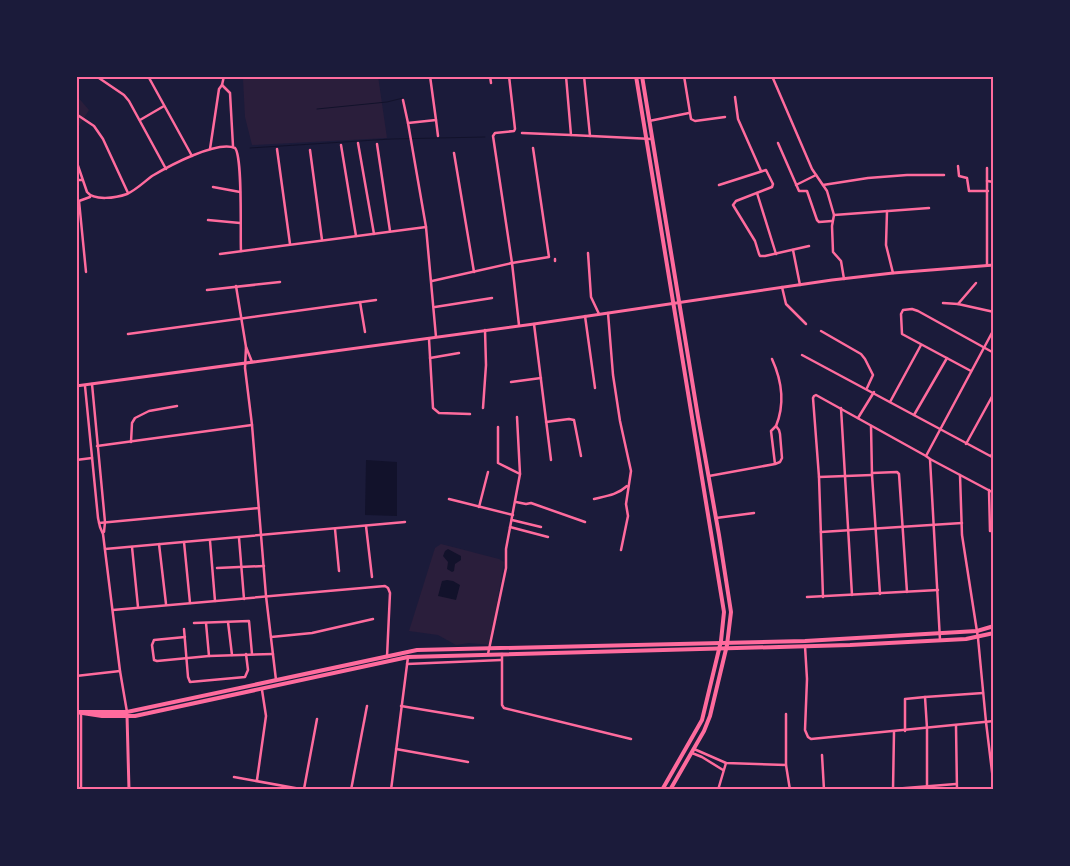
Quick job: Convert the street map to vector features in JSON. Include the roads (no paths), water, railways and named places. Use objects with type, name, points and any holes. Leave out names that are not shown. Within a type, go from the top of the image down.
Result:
[{"type":"main road","points":[[636,76],[674,303],[692,426],[723,602],[721,642],[705,711],[698,728],[662,790]]},
{"type":"main road","points":[[642,76],[731,612],[728,642],[710,716],[704,731],[670,790]]},
{"type":"main road","points":[[692,426],[700,425]]},
{"type":"main road","points":[[712,536],[719,535]]},
{"type":"main road","points":[[127,714],[418,650],[850,638],[977,631],[994,626]]},
{"type":"main road","points":[[79,712],[127,714],[262,690],[408,657],[805,646],[978,638],[994,634]]},
{"type":"main road","points":[[850,638],[850,644]]},
{"type":"main road","points":[[507,654],[508,648]]},
{"type":"main road","points":[[329,669],[330,674]]},
{"type":"main road","points":[[698,728],[704,731]]},
{"type":"street","points":[[96,76],[124,95],[140,120],[166,169]]},
{"type":"street","points":[[148,76],[192,156]]},
{"type":"street","points":[[209,150],[219,89],[224,76]]},
{"type":"street","points":[[430,76],[438,136]]},
{"type":"street","points":[[490,76],[491,83]]},
{"type":"street","points":[[509,76],[515,129],[514,131],[494,133],[493,136],[512,263],[519,325]]},
{"type":"street","points":[[566,76],[572,134]]},
{"type":"street","points":[[584,76],[590,136]]},
{"type":"street","points":[[684,76],[691,119],[696,121],[725,116]]},
{"type":"street","points":[[772,76],[812,169],[823,186],[834,215],[832,220],[834,252],[842,264],[844,279]]},
{"type":"street","points":[[222,85],[230,93],[232,146]]},
{"type":"street","points":[[735,97],[738,119],[762,170]]},
{"type":"street","points":[[403,100],[426,227],[436,337]]},
{"type":"street","points":[[140,120],[164,106]]},
{"type":"street","points":[[649,122],[689,113]]},
{"type":"street","points":[[76,114],[94,126],[103,139],[128,193]]},
{"type":"street","points":[[408,123],[436,120]]},
{"type":"street","points":[[522,133],[652,139]]},
{"type":"street","points":[[358,143],[374,234]]},
{"type":"street","points":[[778,143],[799,191],[807,191],[817,220],[820,222],[832,220]]},
{"type":"street","points":[[377,144],[390,231]]},
{"type":"street","points":[[341,145],[356,236]]},
{"type":"street","points":[[86,272],[78,214],[79,200],[128,193],[166,169],[192,156],[209,150],[232,146],[237,150],[238,154],[240,251]]},
{"type":"street","points":[[432,281],[512,263],[549,257],[533,148]]},
{"type":"street","points":[[276,149],[290,244]]},
{"type":"street","points":[[310,150],[322,240]]},
{"type":"street","points":[[454,153],[474,272]]},
{"type":"street","points":[[76,160],[83,176],[82,180],[86,192],[92,197]]},
{"type":"street","points":[[958,166],[958,176],[967,178],[969,191],[988,191]]},
{"type":"street","points":[[987,168],[987,266]]},
{"type":"street","points":[[719,185],[762,170],[767,171],[773,185],[736,201],[733,205],[755,241],[760,256],[809,246]]},
{"type":"street","points":[[796,185],[816,175]]},
{"type":"street","points":[[823,186],[868,178],[944,175]]},
{"type":"street","points":[[76,180],[82,180]]},
{"type":"street","points":[[988,181],[994,182]]},
{"type":"street","points":[[212,187],[240,192]]},
{"type":"street","points":[[757,193],[776,254]]},
{"type":"street","points":[[834,215],[929,208]]},
{"type":"street","points":[[887,211],[886,245],[893,273]]},
{"type":"street","points":[[208,220],[240,223]]},
{"type":"street","points":[[220,254],[426,227]]},
{"type":"street","points":[[793,250],[800,284]]},
{"type":"street","points":[[588,252],[591,297],[599,314]]},
{"type":"street","points":[[76,386],[534,324],[561,317],[608,313],[800,284],[893,273],[994,265]]},
{"type":"street","points":[[207,290],[280,282]]},
{"type":"street","points":[[958,304],[976,283]]},
{"type":"street","points":[[236,286],[246,347],[252,362]]},
{"type":"street","points":[[782,287],[786,304],[806,324]]},
{"type":"street","points":[[434,307],[492,298]]},
{"type":"street","points":[[128,334],[376,300]]},
{"type":"street","points":[[360,302],[364,332]]},
{"type":"street","points":[[943,303],[958,304],[994,312]]},
{"type":"street","points":[[971,371],[902,334],[902,312],[912,309],[918,310],[994,353]]},
{"type":"street","points":[[608,313],[613,375],[631,471],[626,508],[628,516],[621,550]]},
{"type":"street","points":[[585,316],[595,388]]},
{"type":"street","points":[[534,324],[551,460]]},
{"type":"street","points":[[926,456],[939,428],[994,329]]},
{"type":"street","points":[[483,408],[486,365],[485,330]]},
{"type":"street","points":[[821,330],[861,354],[865,359],[872,373],[872,378],[867,388]]},
{"type":"street","points":[[429,338],[432,404],[435,411],[444,414],[470,414]]},
{"type":"street","points":[[890,402],[921,345]]},
{"type":"street","points":[[246,347],[244,363],[252,425],[266,596],[276,680]]},
{"type":"street","points":[[430,358],[459,353]]},
{"type":"street","points":[[802,354],[966,444],[992,457],[994,451]]},
{"type":"street","points":[[914,415],[947,358]]},
{"type":"street","points":[[772,360],[778,373],[781,392],[780,416],[776,426],[771,431],[775,464]]},
{"type":"street","points":[[511,382],[541,378]]},
{"type":"street","points":[[92,384],[104,522],[103,534],[127,714],[129,790]]},
{"type":"street","points":[[84,386],[99,523],[103,534]]},
{"type":"street","points":[[858,418],[874,392]]},
{"type":"street","points":[[966,444],[994,393]]},
{"type":"street","points":[[823,597],[819,476],[813,398],[816,395],[994,493]]},
{"type":"street","points":[[131,442],[132,423],[135,418],[149,411],[177,406]]},
{"type":"street","points":[[841,408],[852,595]]},
{"type":"street","points":[[88,416],[94,416]]},
{"type":"street","points":[[488,654],[506,568],[506,549],[520,475],[517,417]]},
{"type":"street","points":[[546,422],[574,420],[581,456]]},
{"type":"street","points":[[97,446],[252,425]]},
{"type":"street","points":[[709,476],[780,462],[782,458],[779,430],[776,426]]},
{"type":"street","points":[[871,426],[872,474],[880,594]]},
{"type":"street","points":[[498,427],[498,463],[520,475]]},
{"type":"street","points":[[76,460],[92,458]]},
{"type":"street","points":[[930,459],[940,640]]},
{"type":"street","points":[[479,507],[488,472]]},
{"type":"street","points":[[819,476],[898,472],[907,592]]},
{"type":"street","points":[[960,475],[962,535],[978,638],[994,788]]},
{"type":"street","points":[[594,499],[612,496],[628,485]]},
{"type":"street","points":[[989,490],[990,531],[994,531]]},
{"type":"street","points":[[449,499],[513,515]]},
{"type":"street","points":[[516,502],[531,503],[585,522]]},
{"type":"street","points":[[99,523],[259,508]]},
{"type":"street","points":[[716,518],[754,513]]},
{"type":"street","points":[[512,520],[541,527]]},
{"type":"street","points":[[105,550],[405,522]]},
{"type":"street","points":[[821,532],[962,523]]},
{"type":"street","points":[[366,526],[372,577]]},
{"type":"street","points":[[510,527],[548,537]]},
{"type":"street","points":[[335,529],[339,571]]},
{"type":"street","points":[[239,538],[244,599]]},
{"type":"street","points":[[210,541],[215,601]]},
{"type":"street","points":[[184,542],[190,603]]},
{"type":"street","points":[[159,544],[166,604]]},
{"type":"street","points":[[132,547],[138,607]]},
{"type":"street","points":[[217,568],[264,566]]},
{"type":"street","points":[[113,610],[363,587],[387,587],[390,593],[387,657]]},
{"type":"street","points":[[807,598],[938,590]]},
{"type":"street","points":[[271,637],[312,633],[373,619]]},
{"type":"street","points":[[228,621],[232,655]]},
{"type":"street","points":[[194,623],[249,621],[252,654]]},
{"type":"street","points":[[206,623],[209,656]]},
{"type":"street","points":[[184,629],[188,680],[193,682],[245,677],[248,670],[246,654]]},
{"type":"street","points":[[185,637],[154,640],[152,644],[153,657],[157,661],[209,656],[272,654]]},
{"type":"street","points":[[805,646],[807,678],[805,730],[811,739],[818,740],[994,721]]},
{"type":"street","points":[[502,654],[502,705],[504,708],[631,738]]},
{"type":"street","points":[[391,790],[408,657]]},
{"type":"street","points":[[407,664],[501,660]]},
{"type":"street","points":[[76,676],[120,671]]},
{"type":"street","points":[[257,780],[266,716],[262,690]]},
{"type":"street","points":[[906,731],[905,699],[983,693]]},
{"type":"street","points":[[925,697],[927,786]]},
{"type":"street","points":[[351,790],[367,706]]},
{"type":"street","points":[[401,706],[473,718]]},
{"type":"street","points":[[79,712],[81,790]]},
{"type":"street","points":[[786,714],[786,764],[790,790]]},
{"type":"street","points":[[234,777],[305,790],[317,719]]},
{"type":"street","points":[[956,726],[957,790]]},
{"type":"street","points":[[894,732],[893,789],[956,784]]},
{"type":"street","points":[[396,749],[468,762]]},
{"type":"street","points":[[693,751],[703,753],[726,763],[786,764]]},
{"type":"street","points":[[693,751],[723,770]]},
{"type":"street","points":[[822,755],[824,790]]},
{"type":"street","points":[[718,790],[726,763]]},
{"type":"waterway","points":[[317,109],[387,102],[403,98]]},
{"type":"waterway","points":[[250,148],[391,139],[485,137]]}]
